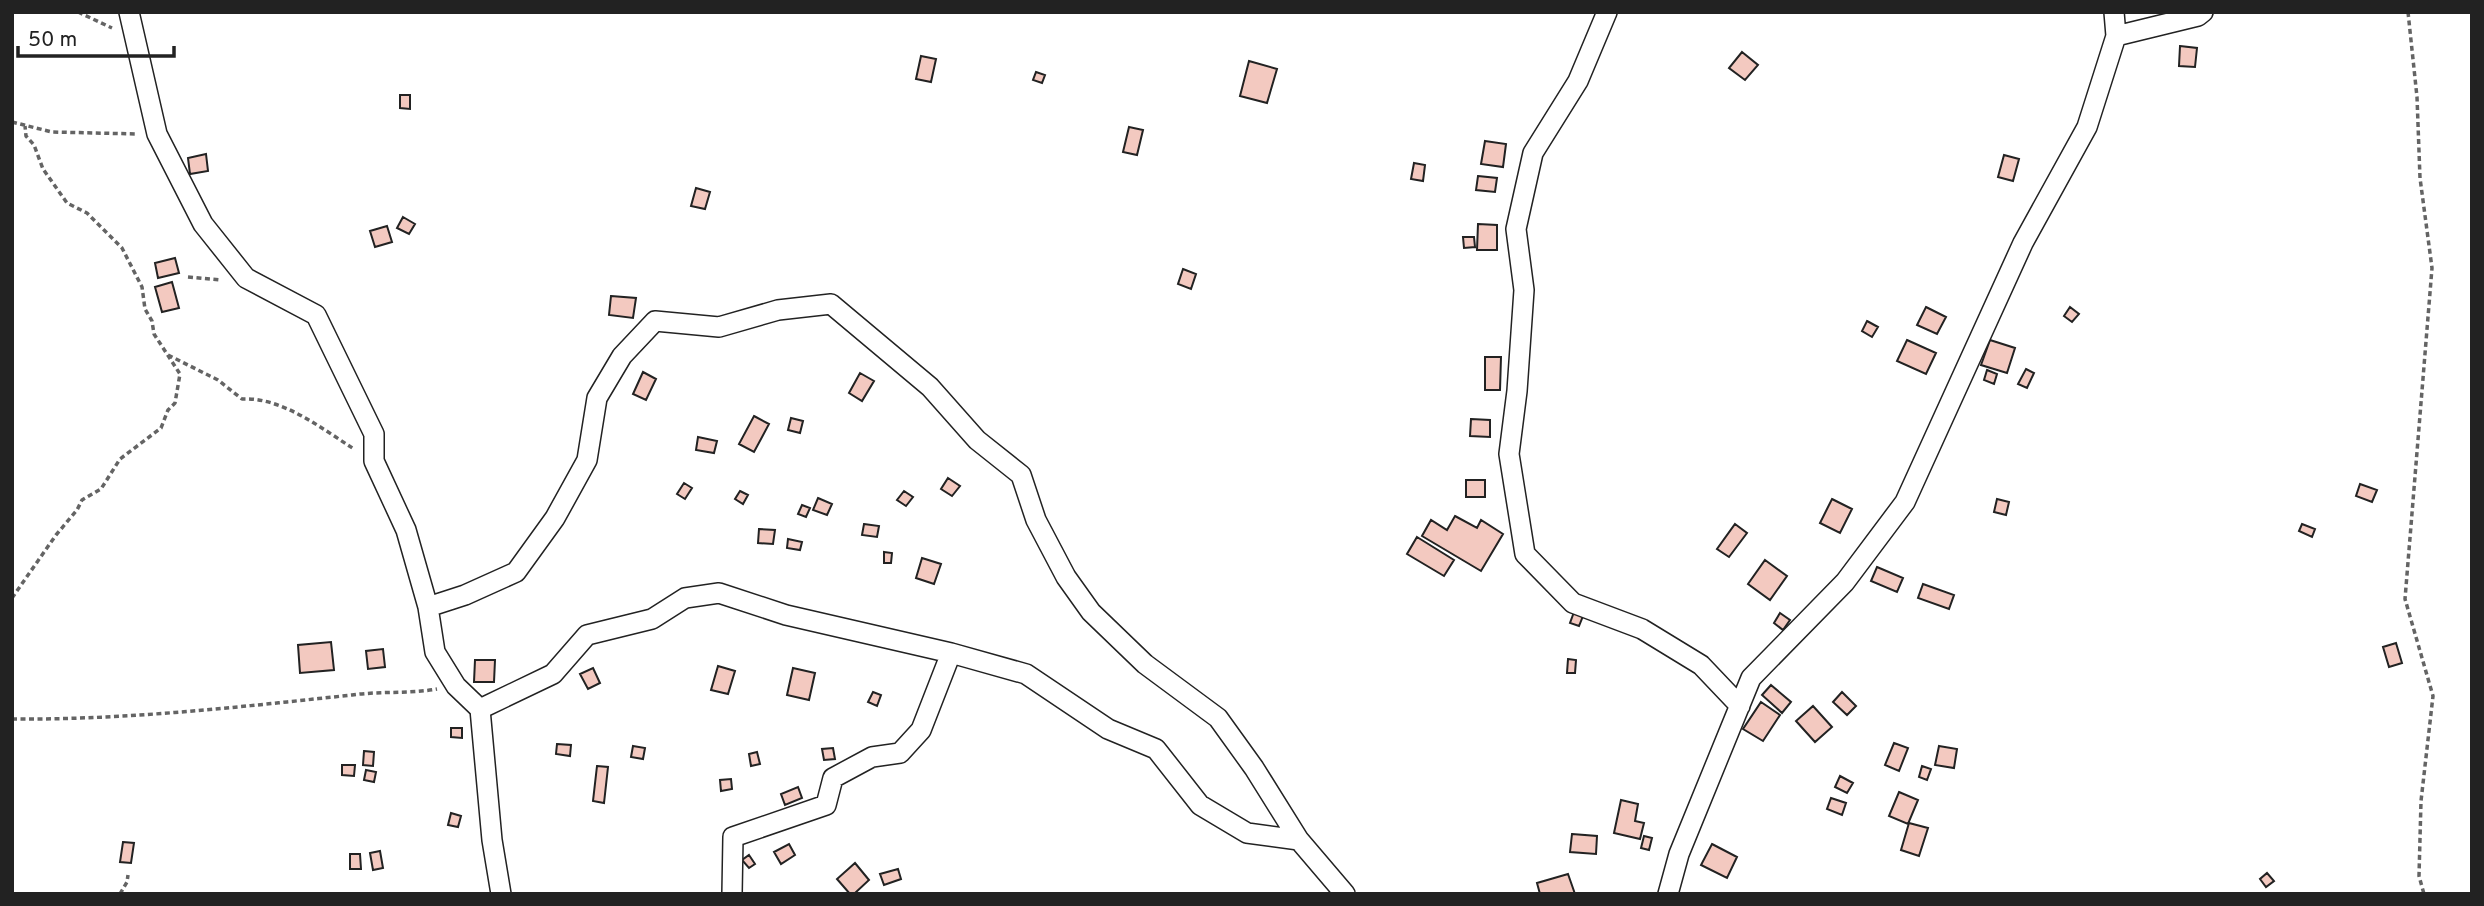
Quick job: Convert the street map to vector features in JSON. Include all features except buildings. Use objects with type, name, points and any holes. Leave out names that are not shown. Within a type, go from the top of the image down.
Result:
[{"type":"street","points":[[129,12],[157,134],[203,224],[246,278],[316,315],[374,434],[374,461],[406,530],[428,607],[435,652],[456,686],[480,709],[492,840],[501,894]]},
{"type":"street","points":[[1607,12],[1578,81],[1533,153],[1516,229],[1524,290],[1517,391],[1509,454],[1525,554],[1573,603],[1642,629],[1701,665],[1740,706]]},
{"type":"street","points":[[1668,894],[1679,854],[1751,678],[1845,582],[1905,502],[2023,243],[2087,127],[2116,36],[2114,12]]},
{"type":"street","points":[[2116,36],[2197,16],[2203,12]]},
{"type":"street","points":[[428,607],[465,595],[516,572],[555,518],[587,460],[597,398],[622,356],[655,321],[719,327],[778,310],[831,304],[930,387],[977,440],[1021,475],[1036,520],[1066,577],[1091,612],[1145,664],[1218,718],[1254,768],[1299,840],[1345,894]]},
{"type":"street","points":[[480,709],[553,674],[587,635],[652,619],[685,598],[719,593],[786,615],[951,653],[1026,674],[1108,729],[1156,749],[1200,805],[1247,833],[1299,840]]},
{"type":"street","points":[[732,894],[733,837],[826,805],[833,778],[872,757],[900,752],[921,730],[951,653]]},
{"type":"path","points":[[78,12],[133,38]]},
{"type":"path","points":[[2408,12],[2417,97],[2420,178],[2432,268],[2405,599],[2433,696],[2421,801],[2419,876],[2424,894]]},
{"type":"path","points":[[12,122],[73,134],[157,134]]},
{"type":"path","points":[[12,598],[82,500],[101,489],[120,458],[164,423],[168,410],[175,403],[180,374],[154,334],[152,321],[145,309],[142,287],[122,248],[87,213],[67,203],[43,169],[34,145],[26,136],[25,126]]},
{"type":"path","points":[[188,277],[218,280],[246,278]]},
{"type":"path","points":[[168,355],[218,380],[242,399],[258,398],[289,410],[374,461]]},
{"type":"path","points":[[12,719],[175,712],[356,694],[415,693],[456,686]]},
{"type":"path","points":[[120,894],[128,875]]}]
